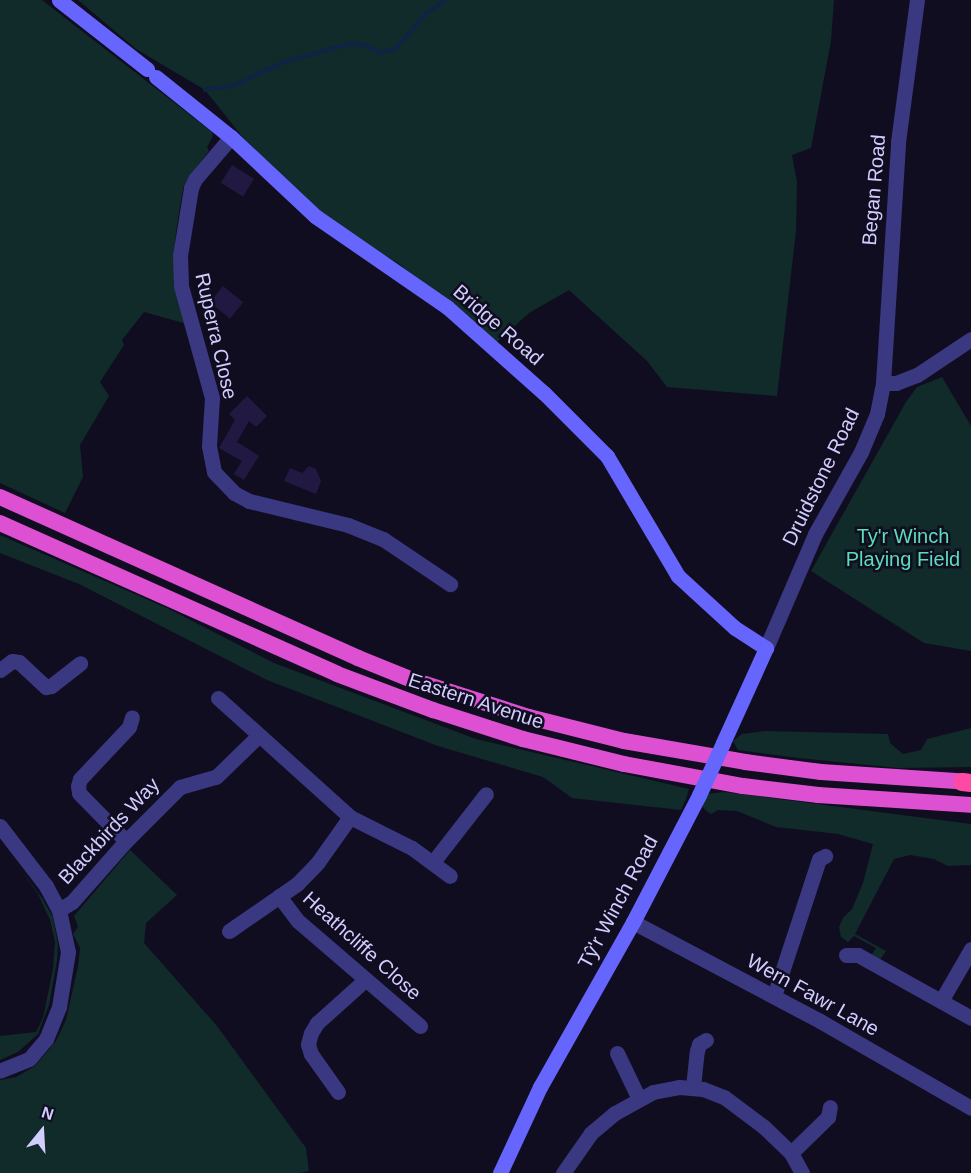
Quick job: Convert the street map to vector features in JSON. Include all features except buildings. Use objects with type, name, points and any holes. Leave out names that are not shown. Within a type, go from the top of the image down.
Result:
[{"type":"highway","name":"Eastern Avenue","points":[[0,497],[358,658],[421,682],[529,717],[635,743],[745,762],[821,772],[968,782]]},
{"type":"highway","name":"Eastern Avenue","points":[[0,523],[337,674],[492,730],[624,764],[719,782],[818,795],[971,805]]},
{"type":"main road","name":"Bridge Road","points":[[59,0],[231,137],[315,216],[447,307],[580,426],[618,472],[678,576],[735,628],[766,648]]},
{"type":"main road","name":"Tŷ'r Winch Road","points":[[500,1173],[540,1087],[633,922],[699,795],[766,648]]},
{"type":"street","name":"Began Road","points":[[883,383],[898,142],[917,0]]},
{"type":"street","name":"Ruperra Close","points":[[231,137],[195,179],[191,188],[180,256],[182,286],[212,398],[209,446],[214,472],[234,493],[249,501],[348,525],[383,539],[450,584]]},
{"type":"street","points":[[883,383],[896,383],[917,375],[971,339]]},
{"type":"street","name":"Druidstone Road","points":[[766,648],[815,534],[865,443],[877,414],[883,383]]},
{"type":"street","points":[[0,670],[12,661],[19,662],[46,687],[51,686],[80,663]]},
{"type":"street","points":[[218,698],[350,816],[396,839],[433,862],[450,876]]},
{"type":"street","points":[[126,841],[79,793],[78,786],[80,779],[129,727],[132,717]]},
{"type":"street","name":"Blackbirds Way","points":[[59,910],[72,902],[126,841],[180,788],[216,777],[258,736]]},
{"type":"street","points":[[433,862],[486,794]]},
{"type":"street","points":[[229,931],[307,875],[350,816]]},
{"type":"street","points":[[0,826],[46,886],[59,910],[68,952],[53,1025],[46,1039],[29,1059],[0,1071]]},
{"type":"street","points":[[774,996],[819,859],[825,856]]},
{"type":"street","name":"Heathcliffe Close","points":[[279,896],[298,921],[420,1026]]},
{"type":"street","name":"Wern Fawr Lane","points":[[633,922],[774,996],[971,1108]]},
{"type":"street","points":[[942,1002],[971,949]]},
{"type":"street","points":[[846,955],[858,955],[971,1018]]},
{"type":"street","points":[[338,1092],[310,1054],[308,1044],[317,1023],[365,980]]},
{"type":"street","points":[[693,1087],[699,1044],[706,1040]]},
{"type":"street","points":[[617,1053],[639,1098]]},
{"type":"street","points":[[563,1173],[591,1133],[615,1113],[639,1098],[665,1089],[693,1087],[724,1097],[764,1127],[791,1153],[802,1173]]},
{"type":"street","points":[[791,1153],[828,1117],[830,1107]]},
{"type":"green space","points":[[0,0],[42,0],[212,132],[213,136],[207,147],[209,151],[189,176],[183,188],[176,232],[174,255],[187,324],[144,312],[122,340],[124,345],[100,382],[109,396],[80,445],[83,477],[65,513],[0,483]]},
{"type":"green space","points":[[78,0],[834,0],[831,41],[811,148],[792,155],[797,182],[796,231],[777,396],[667,387],[647,361],[569,290],[529,313],[496,343],[398,263],[344,232],[309,206],[241,135],[205,90],[136,49]]},
{"type":"green space","name":"Ty'r Winch Playing Field","points":[[942,377],[971,426],[971,651],[924,643],[811,571],[906,402],[917,387]]},
{"type":"green space","points":[[0,535],[169,609],[274,663],[476,739],[689,789],[686,799],[681,810],[572,798],[543,777],[438,746],[267,680],[79,584],[0,553]]},
{"type":"green space","points":[[971,728],[971,767],[898,768],[799,758],[738,750],[733,741],[742,734],[765,731],[888,734],[890,743],[903,754],[921,750],[927,739]]},
{"type":"green space","points":[[725,792],[971,824],[971,865],[948,866],[934,859],[910,855],[894,859],[855,934],[886,951],[880,960],[871,956],[876,948],[854,936],[848,942],[841,937],[839,927],[843,918],[852,909],[863,883],[873,844],[838,834],[776,827],[737,811],[718,810],[711,814],[705,810],[701,804],[706,794]]},
{"type":"green space","points":[[130,850],[177,895],[146,923],[144,943],[217,1026],[306,1148],[309,1171],[299,1173],[0,1173],[0,1080],[16,1077],[35,1066],[56,1041],[66,1020],[78,966],[80,948],[73,934],[78,927],[74,916]]},
{"type":"green space","points":[[13,859],[42,898],[53,917],[58,945],[57,961],[49,1005],[38,1034],[18,1052],[0,1060],[0,1036],[36,1032],[43,1018],[53,969],[55,942],[50,920],[38,894]]},
{"type":"waterway","points":[[205,90],[235,85],[284,62],[349,44],[365,45],[381,53],[396,48],[427,13],[445,0]]}]
